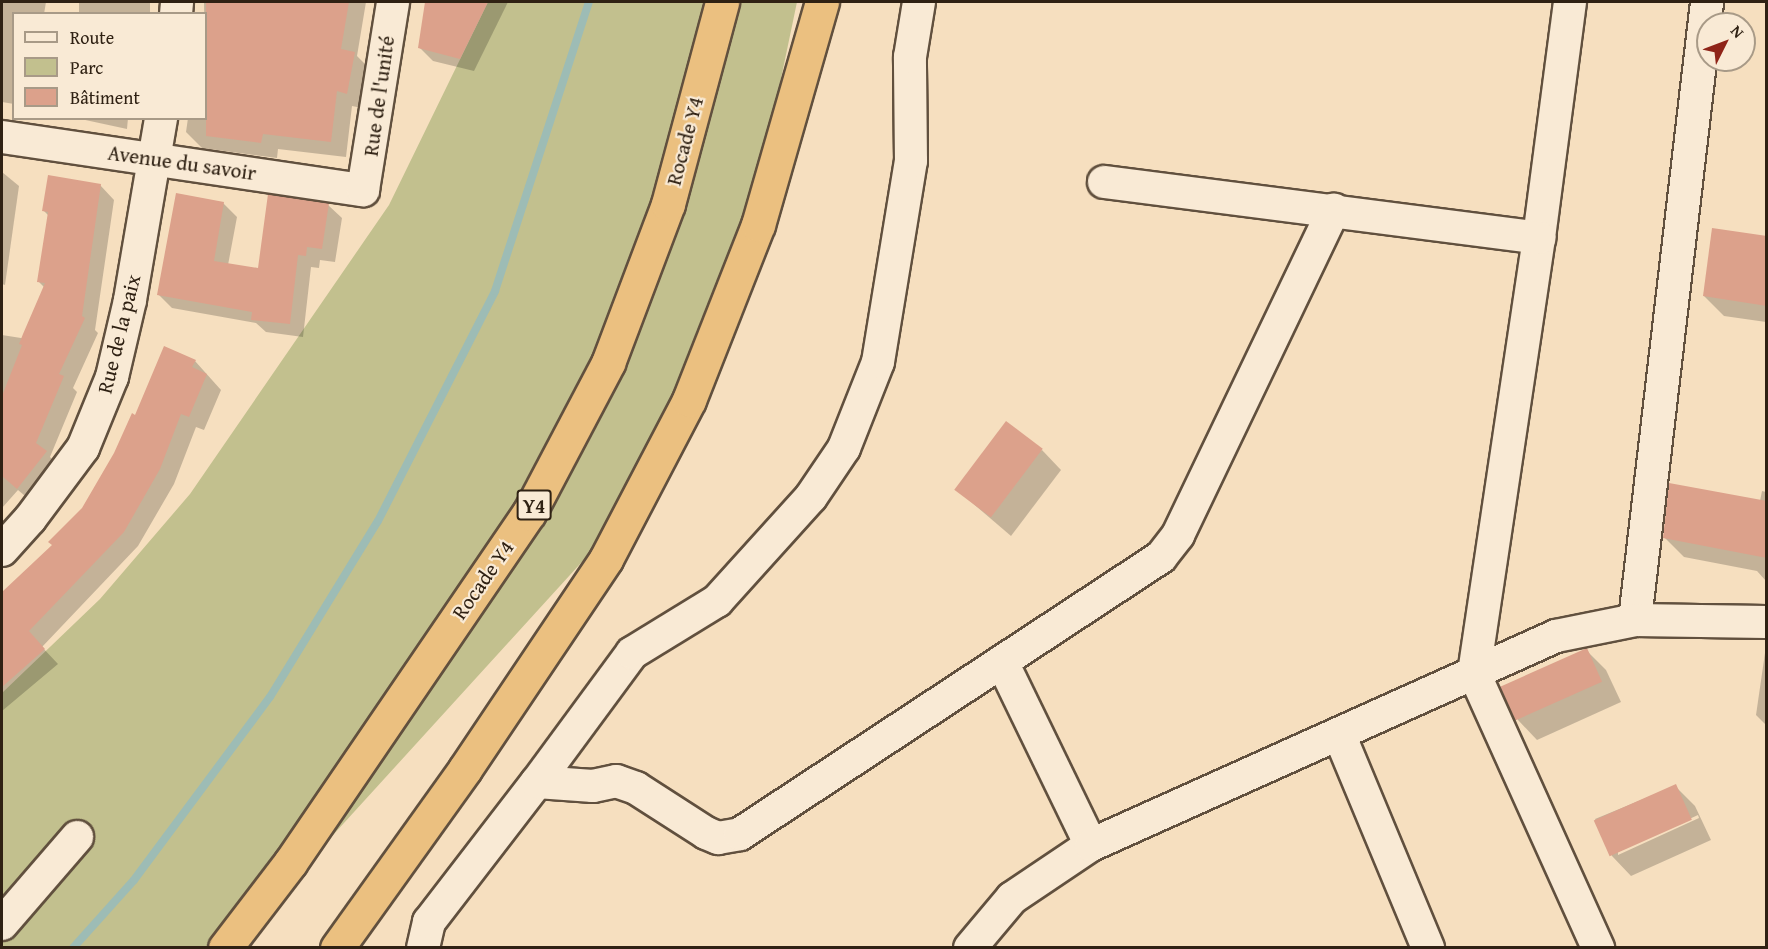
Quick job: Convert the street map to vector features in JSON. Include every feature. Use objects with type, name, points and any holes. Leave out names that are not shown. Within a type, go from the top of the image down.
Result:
[{"type":"highway","name":"Rocade Y4","points":[[225,948],[290,863],[529,513],[598,383],[668,204],[722,2]]},
{"type":"highway","points":[[337,948],[465,769],[606,559],[689,400],[758,225],[822,2]]},
{"type":"street","name":"Rue de l'unité","points":[[363,190],[393,2]]},
{"type":"street","points":[[423,948],[429,922],[537,782],[632,653],[717,601],[811,497],[844,448],[878,362],[911,161],[910,57],[919,2]]},
{"type":"street","points":[[1570,2],[1539,238],[1474,673],[1598,948]]},
{"type":"street","points":[[1635,620],[1707,2]]},
{"type":"street","name":"Rue de la paix","points":[[2,550],[30,519],[83,448],[112,377],[161,120]]},
{"type":"street","name":"Avenue du savoir","points":[[2,137],[363,190]]},
{"type":"street","points":[[1104,182],[1539,238]]},
{"type":"street","points":[[537,782],[593,786],[616,781],[636,788],[706,833],[718,838],[740,834],[1161,557],[1178,535],[1334,210]]},
{"type":"street","points":[[970,948],[1012,898],[1091,845],[1556,636],[1635,620],[1767,622]]},
{"type":"street","points":[[1002,662],[1091,845]]},
{"type":"street","points":[[1339,734],[1428,948]]},
{"type":"street","points":[[2,924],[77,837]]},
{"type":"green space","points":[[488,2],[797,2],[764,160],[662,474],[231,947],[2,948],[2,693],[100,599],[190,494],[389,205]]},
{"type":"building","points":[[206,2],[349,2],[341,49],[355,52],[347,94],[337,91],[331,142],[263,134],[261,143],[206,136]]},
{"type":"building","points":[[425,2],[488,2],[460,59],[418,48]]},
{"type":"building","points":[[48,175],[101,184],[82,316],[85,318],[59,374],[64,376],[36,443],[47,451],[17,489],[2,476],[2,396],[22,345],[19,344],[45,283],[37,282],[48,212],[42,211]]},
{"type":"building","points":[[176,193],[224,202],[214,261],[258,268],[268,194],[329,203],[322,249],[307,247],[306,256],[298,255],[290,324],[251,320],[252,312],[157,295]]},
{"type":"building","points":[[1712,228],[1767,236],[1767,306],[1703,296]]},
{"type":"building","points":[[164,346],[196,360],[192,367],[207,374],[189,417],[181,414],[160,469],[124,532],[29,631],[45,649],[2,687],[2,592],[52,545],[48,542],[82,508],[114,453],[132,413],[135,415]]},
{"type":"building","points":[[1006,421],[1043,449],[991,517],[954,490]]},
{"type":"building","points":[[1669,483],[1767,501],[1767,558],[1663,538]]},
{"type":"building","points":[[1587,648],[1602,682],[1515,720],[1500,687]]},
{"type":"building","points":[[1676,784],[1692,820],[1610,856],[1594,821]]},
{"type":"waterway","points":[[73,948],[134,880],[270,697],[378,521],[495,291],[589,2]]}]
